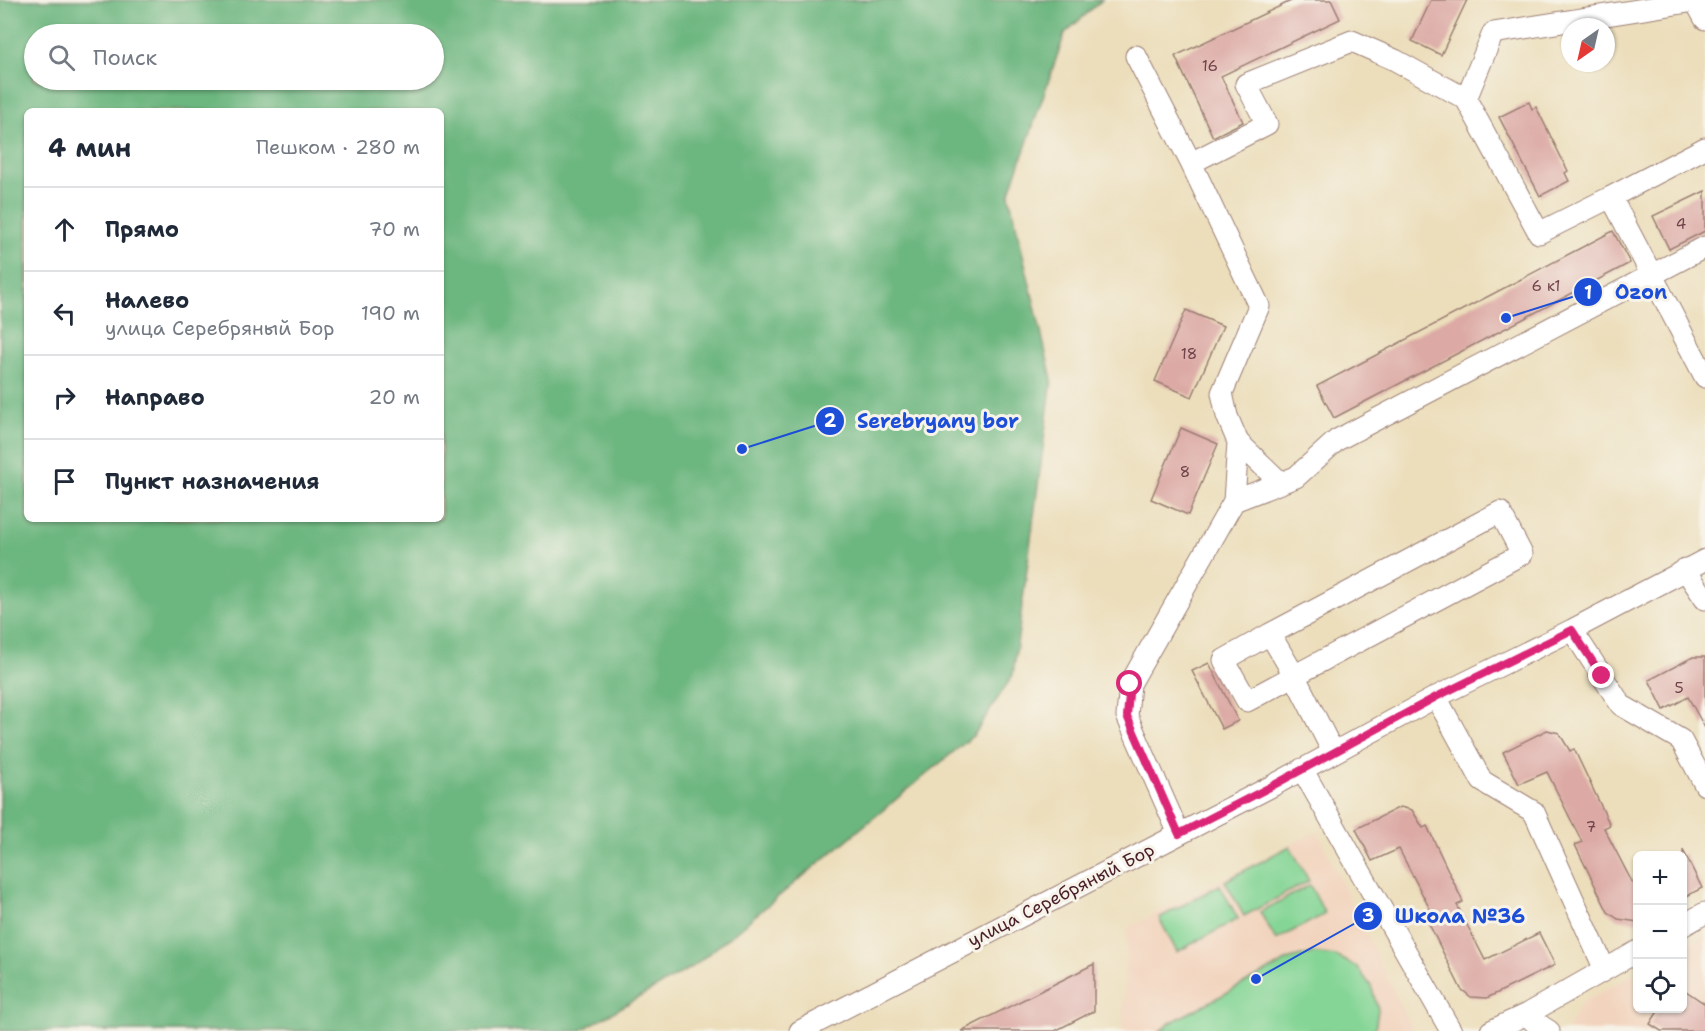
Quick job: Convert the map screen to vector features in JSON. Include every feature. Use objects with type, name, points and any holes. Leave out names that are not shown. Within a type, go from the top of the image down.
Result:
[{"type":"street","points":[[1466,99],[1493,33],[1695,1],[1705,19]]},
{"type":"street","points":[[1191,163],[1267,124],[1246,84],[1352,41],[1395,60],[1466,99],[1539,233],[1705,148]]},
{"type":"street","points":[[1136,56],[1191,163],[1259,306],[1222,393],[1227,416],[1238,442],[1281,483]]},
{"type":"street","points":[[1611,197],[1705,377]]},
{"type":"street","points":[[1234,501],[1296,477],[1337,440],[1705,247]]},
{"type":"street","points":[[1179,834],[1127,716],[1130,684],[1234,501],[1238,442]]},
{"type":"street","points":[[1500,512],[1522,554],[1247,701],[1224,660],[1270,634],[1500,512]]},
{"type":"street","name":"улица Серебряный Бор","points":[[814,1028],[1436,697],[1572,630],[1684,569],[1705,560]]},
{"type":"street","points":[[1684,569],[1705,599]]},
{"type":"street","points":[[1572,630],[1621,705],[1681,740],[1705,785]]},
{"type":"street","points":[[1270,634],[1294,675],[1333,752]]},
{"type":"street","points":[[1436,697],[1482,781],[1534,812],[1605,970]]},
{"type":"street","points":[[1302,769],[1451,1031]]},
{"type":"street","points":[[1687,924],[1705,913]]},
{"type":"street","points":[[1491,1031],[1527,1014],[1633,954]]},
{"type":"street","points":[[1527,1014],[1533,1021],[1549,1031]]},
{"type":"shaded area","points":[[1317,831],[1413,1031],[1122,1031],[1127,928]]},
{"type":"shaded area","points":[[1705,935],[1705,1031],[1567,1031],[1581,1003],[1633,974],[1633,1013],[1687,1013],[1687,945]]},
{"type":"green space","points":[[0,0],[1102,0],[1065,33],[1009,195],[1052,379],[1013,675],[974,735],[694,966],[580,1031],[0,1031]]},
{"type":"green space","points":[[1290,846],[1309,881],[1244,916],[1225,881]]},
{"type":"green space","points":[[1220,885],[1238,919],[1177,952],[1159,918]]},
{"type":"green space","points":[[1310,885],[1325,914],[1276,940],[1260,912]]},
{"type":"green space","points":[[1313,953],[1336,956],[1357,967],[1371,986],[1378,1009],[1375,1031],[1160,1031],[1170,1023],[1290,959]]},
{"type":"building","points":[[1293,0],[1331,0],[1340,19],[1221,76],[1243,122],[1213,137],[1175,56]]},
{"type":"building","points":[[1431,0],[1467,0],[1441,55],[1412,41]]},
{"type":"building","points":[[1529,102],[1532,109],[1536,107],[1568,171],[1565,173],[1569,181],[1540,196],[1499,117]]},
{"type":"building","points":[[1705,191],[1705,231],[1669,249],[1653,216]]},
{"type":"building","points":[[1613,231],[1630,263],[1334,418],[1317,386]]},
{"type":"building","points":[[1186,310],[1223,326],[1192,397],[1155,381]]},
{"type":"building","points":[[1181,428],[1218,444],[1188,515],[1151,499]]},
{"type":"building","points":[[1693,657],[1705,657],[1705,728],[1688,697],[1664,710],[1649,680]]},
{"type":"building","points":[[1209,663],[1238,721],[1222,729],[1192,671]]},
{"type":"building","points":[[1547,730],[1559,733],[1570,751],[1574,749],[1610,825],[1604,828],[1633,882],[1633,921],[1618,919],[1608,912],[1575,845],[1582,842],[1547,772],[1519,784],[1503,752]]},
{"type":"building","points":[[1400,807],[1412,810],[1423,828],[1427,826],[1463,902],[1457,905],[1485,960],[1539,933],[1555,965],[1487,998],[1471,997],[1461,989],[1428,922],[1435,919],[1399,849],[1372,861],[1356,829]]},
{"type":"building","points":[[1687,858],[1702,888],[1687,896]]},
{"type":"building","points":[[1094,964],[1094,1011],[1055,1031],[961,1031]]},
{"type":"building","points":[[1687,992],[1705,1004],[1705,1031],[1661,1031],[1650,1024],[1657,1013],[1687,1013]]},
{"type":"place","name":"Ozon","points":[[1506,318]]},
{"type":"place","name":"Serebryany bor","points":[[742,449]]},
{"type":"place","name":"Школа №36","points":[[1256,979]]},
{"type":"route","points":[[1130,684],[1127,716],[1179,834],[1436,697],[1572,630],[1602,676]]}]
